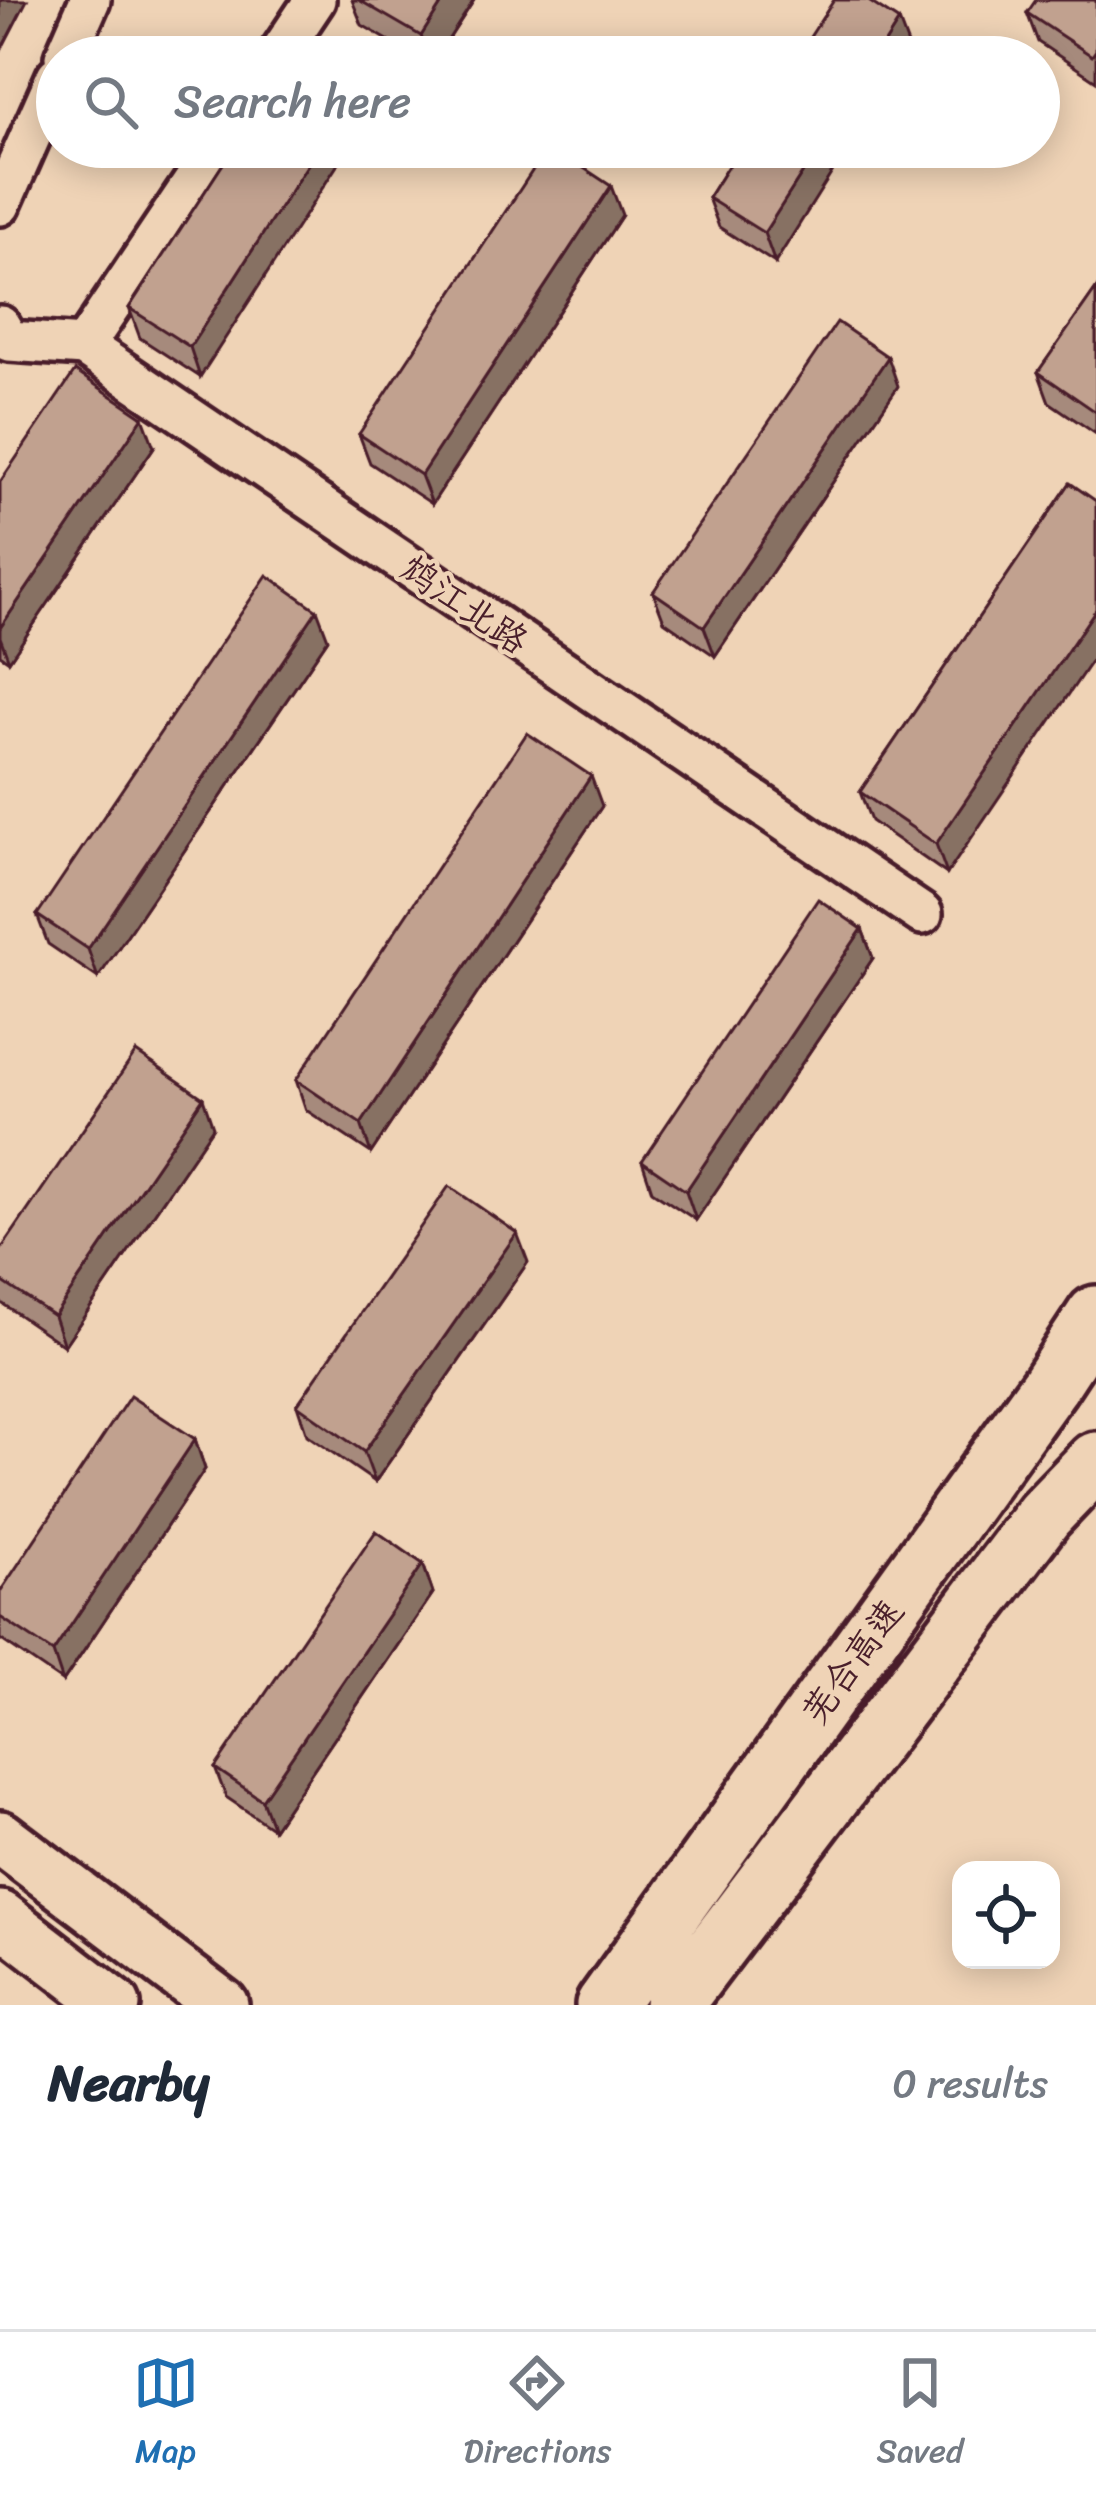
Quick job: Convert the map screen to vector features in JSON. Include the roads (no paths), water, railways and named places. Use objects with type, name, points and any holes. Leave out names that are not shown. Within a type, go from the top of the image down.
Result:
[{"type":"highway","name":"芜合高速","points":[[605,2005],[1096,1315]]},
{"type":"highway","name":"芜合高速","points":[[673,2005],[1044,1515],[1096,1460]]},
{"type":"main road","points":[[0,1837],[222,2005]]},
{"type":"main road","points":[[0,1917],[114,2005]]},
{"type":"street","points":[[74,36],[90,0]]},
{"type":"street","points":[[291,36],[315,0]]},
{"type":"street","points":[[0,205],[36,124]]},
{"type":"street","points":[[3,340],[84,346],[203,168]]},
{"type":"street","name":"鸩江北路","points":[[84,346],[922,914]]}]
